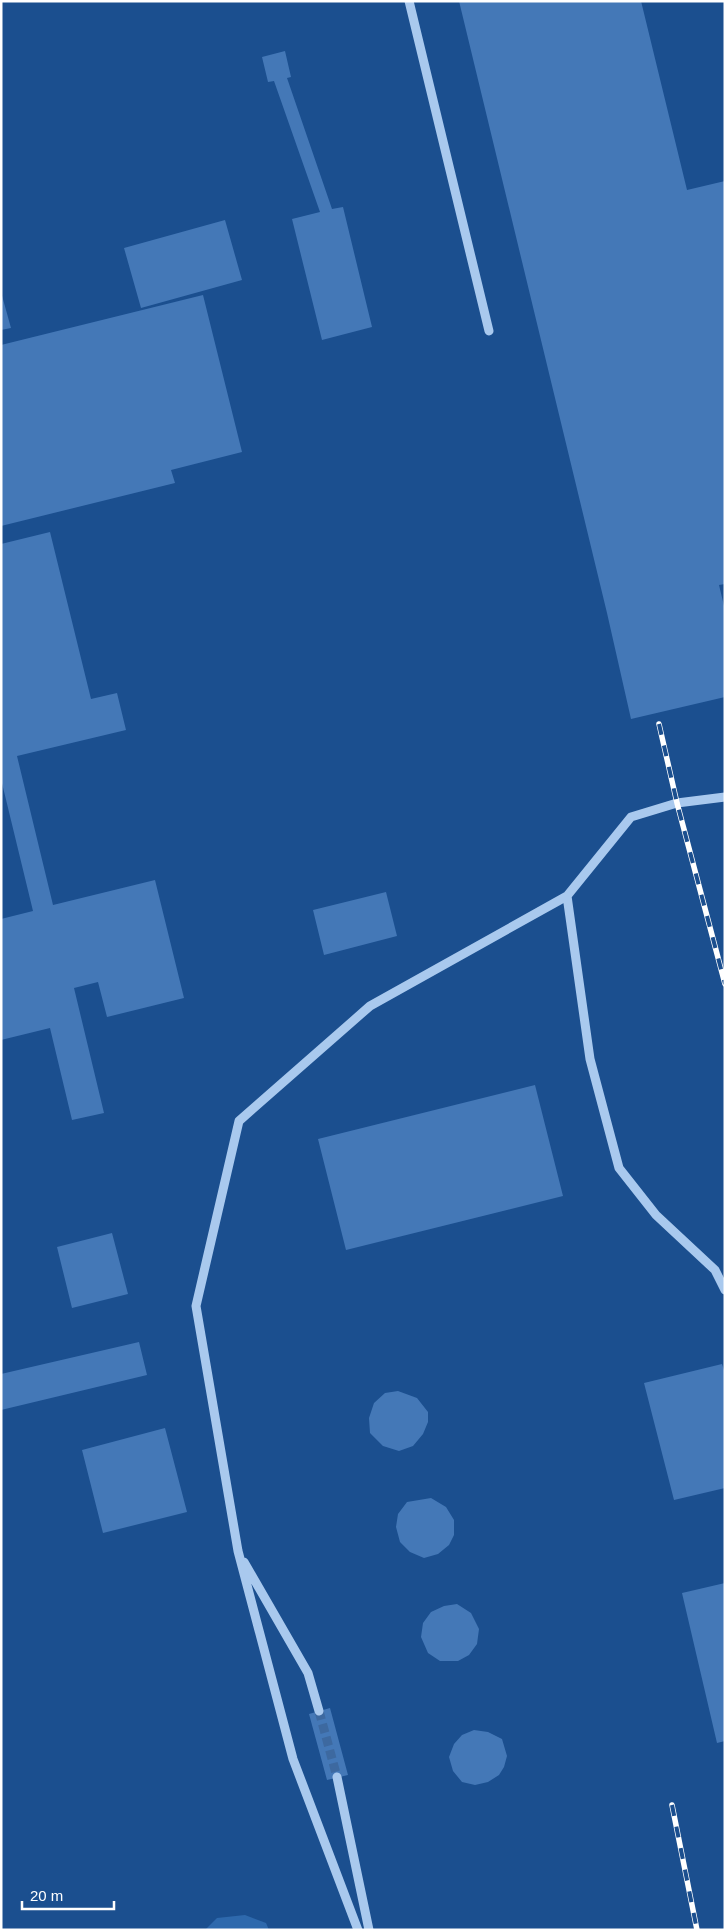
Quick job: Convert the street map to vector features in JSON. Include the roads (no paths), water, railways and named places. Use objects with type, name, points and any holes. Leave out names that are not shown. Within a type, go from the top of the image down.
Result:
[{"type":"lane","points":[[409,1],[489,331]]},
{"type":"lane","points":[[358,1930],[293,1759],[238,1551],[196,1306],[239,1121],[370,1006],[567,896],[631,817],[677,804],[725,797]]},
{"type":"lane","points":[[567,896],[590,1058],[619,1168],[656,1215],[715,1270],[725,1290]]},
{"type":"lane","points":[[238,1551],[308,1673],[319,1711]]},
{"type":"lane","points":[[337,1778],[369,1930]]},
{"type":"tunnel","points":[[319,1711],[337,1777]]},
{"type":"railway","points":[[659,724],[677,803],[725,984]]},
{"type":"railway","points":[[672,1805],[697,1930]]}]
